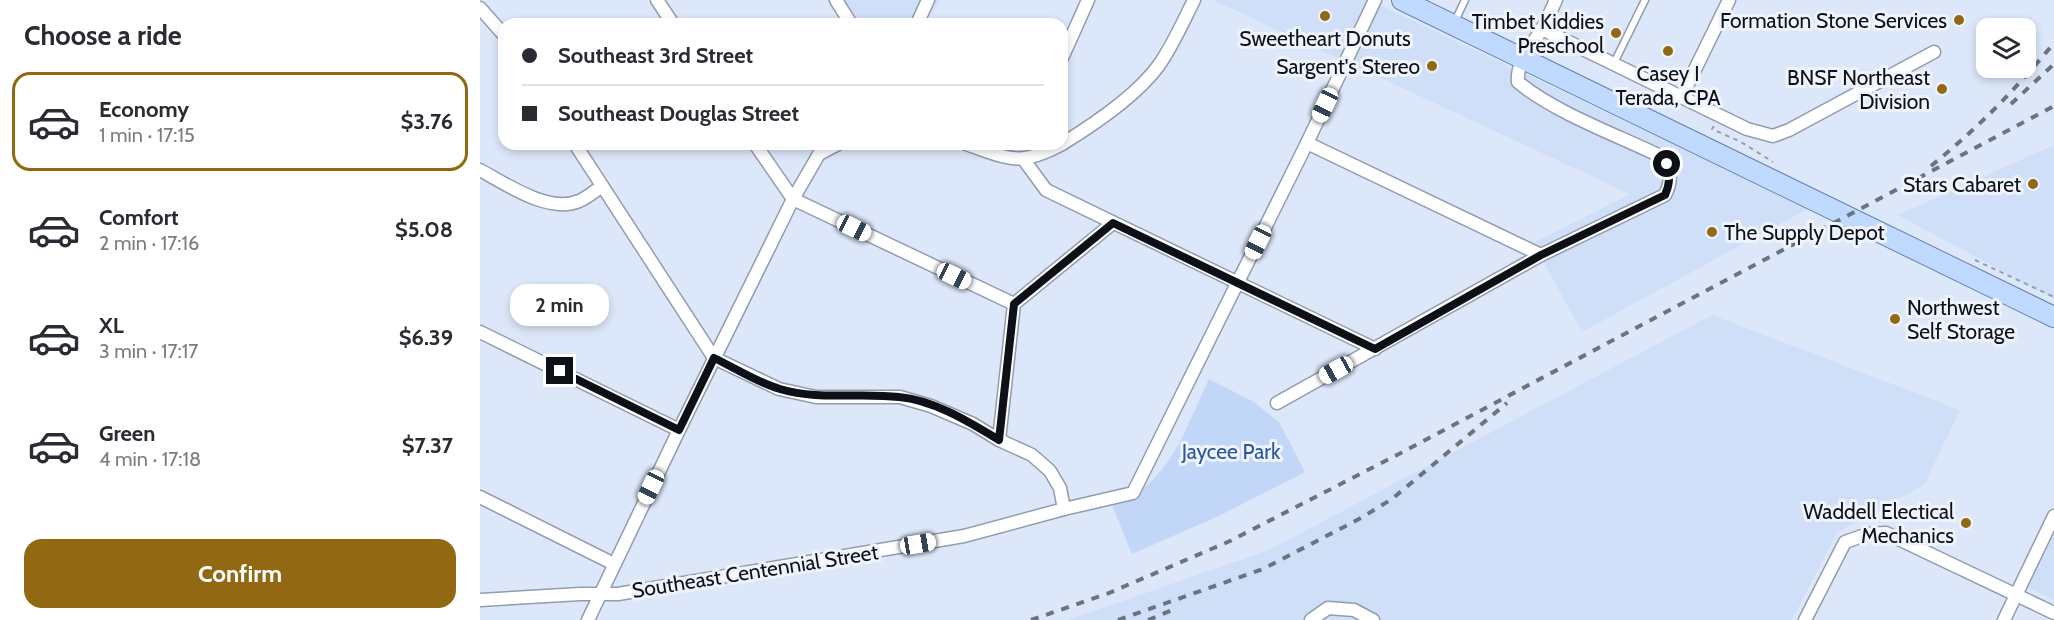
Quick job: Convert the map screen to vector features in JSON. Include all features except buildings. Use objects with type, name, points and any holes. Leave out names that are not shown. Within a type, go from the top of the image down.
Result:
[{"type":"main road","points":[[1402,0],[2054,317]]},
{"type":"street","points":[[657,0],[669,18]]},
{"type":"street","points":[[836,0],[847,18]]},
{"type":"street","points":[[920,18],[928,0]]},
{"type":"street","points":[[1068,45],[1088,0]]},
{"type":"street","points":[[1068,140],[1112,110],[1158,66],[1194,0]]},
{"type":"street","points":[[1239,282],[1375,0]]},
{"type":"street","points":[[1277,403],[1541,255],[1665,195],[1670,175],[1667,164],[1656,154],[1549,103],[1518,81],[1517,72],[1523,58],[1542,29],[1556,0]]},
{"type":"street","points":[[1682,96],[1729,0]]},
{"type":"street","points":[[480,8],[498,28]]},
{"type":"street","points":[[1542,29],[1760,134],[1773,136],[1789,130],[1934,52]]},
{"type":"street","points":[[1307,143],[1541,255]]},
{"type":"street","points":[[579,150],[714,358],[779,389],[816,397],[900,397],[932,406],[973,424],[999,440],[1032,455],[1050,471],[1060,488],[1064,509]]},
{"type":"street","points":[[759,150],[793,199],[1014,304]]},
{"type":"street","points":[[588,620],[793,199],[819,154],[827,150]]},
{"type":"street","points":[[983,150],[1000,156],[1024,160],[1040,150]]},
{"type":"street","points":[[1024,160],[1046,190],[1375,349]]},
{"type":"street","points":[[480,170],[525,194],[559,206],[579,201],[603,186]]},
{"type":"street","points":[[999,440],[1014,304],[1113,223]]},
{"type":"street","name":"Southeast Centennial Street","points":[[480,600],[618,594],[964,536],[1133,493],[1239,282]]},
{"type":"street","points":[[480,332],[679,430]]},
{"type":"street","points":[[480,497],[614,564]]},
{"type":"street","points":[[2004,620],[2049,538],[2054,516]]},
{"type":"street","points":[[1805,620],[1845,542],[1868,534],[1886,533],[2054,613]]},
{"type":"street","points":[[1311,620],[1328,608],[1354,610],[1373,620]]},
{"type":"lane","points":[[1453,25],[1465,0]]},
{"type":"lane","points":[[1614,63],[1645,0]]},
{"type":"path","points":[[1719,115],[1712,129],[1741,142],[1777,164]]},
{"type":"path","points":[[1970,257],[2054,297]]},
{"type":"shaded area","points":[[828,0],[941,0],[928,18],[840,18]]},
{"type":"shaded area","points":[[1213,0],[1369,0],[1809,208],[1582,332],[1533,243],[1630,194]]},
{"type":"shaded area","points":[[2054,145],[2054,299],[1898,215]]},
{"type":"shaded area","points":[[1712,315],[1960,410],[1924,485],[1837,533],[1792,620],[1068,620],[1269,550]]},
{"type":"shaded area","points":[[2054,533],[2054,600],[2028,588]]},
{"type":"green space","name":"Jaycee Park","points":[[1209,379],[1254,402],[1279,422],[1305,472],[1219,516],[1132,554],[1111,503],[1141,489],[1163,468],[1181,439]]},
{"type":"railway","points":[[1931,166],[1996,108],[2054,43]]},
{"type":"railway","points":[[2011,104],[2054,64]]},
{"type":"railway","points":[[1031,620],[1109,593],[1230,541],[1395,456],[2054,106]]},
{"type":"railway","points":[[1118,620],[1263,569],[1361,518],[1392,499],[1507,403]]},
{"type":"railway","points":[[1148,620],[1175,609]]},
{"type":"place","name":"Sweetheart Donuts","points":[[1325,16]]},
{"type":"place","name":"Formation Stone Services","points":[[1959,20]]},
{"type":"place","name":"Timbet Kiddies Preschool","points":[[1616,33]]},
{"type":"place","name":"Casey I Terada, CPA","points":[[1668,51]]},
{"type":"place","name":"Sargent's Stereo","points":[[1432,66]]},
{"type":"place","name":"BNSF Northeast Division","points":[[1942,89]]},
{"type":"place","name":"Stars Cabaret","points":[[2033,184]]},
{"type":"place","name":"The Supply Depot","points":[[1712,232]]},
{"type":"place","name":"Northwest Self Storage","points":[[1895,319]]},
{"type":"place","name":"Waddell Electical Mechanics","points":[[1966,523]]},
{"type":"route","points":[[560,371],[679,430],[714,358],[779,389],[816,397],[900,397],[932,406],[973,424],[999,440],[1014,304],[1113,223],[1375,349],[1541,255],[1665,195],[1670,175],[1667,164]]}]
